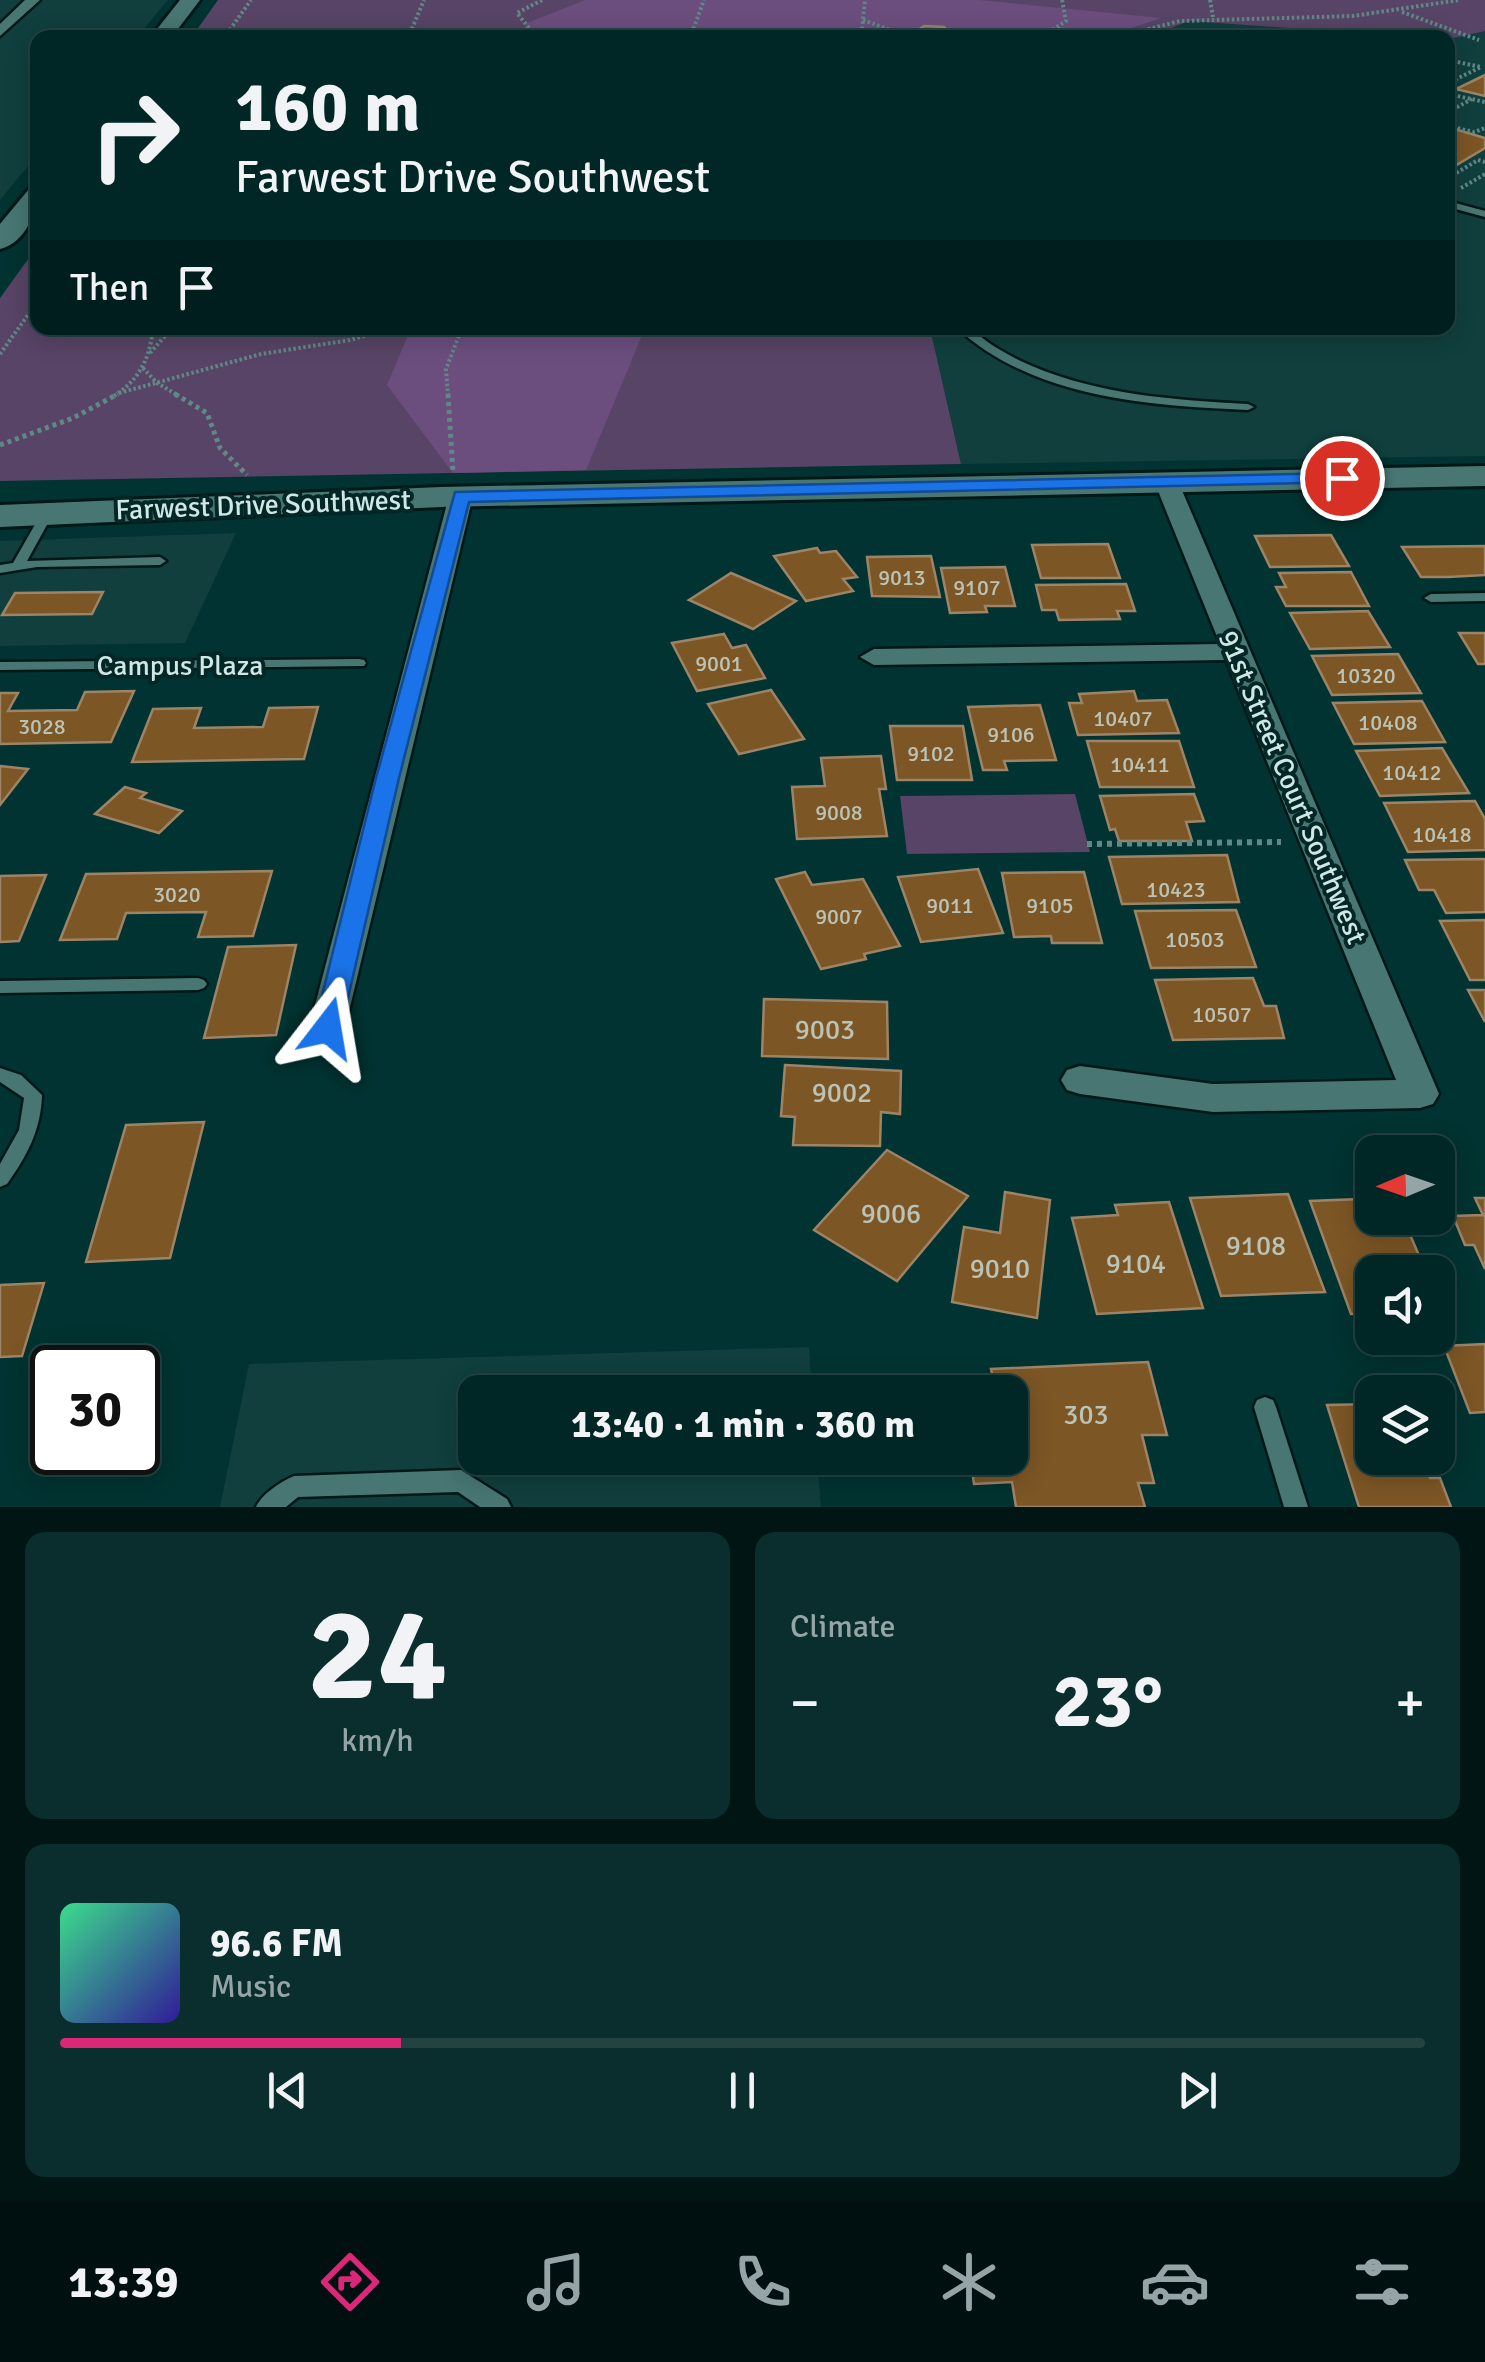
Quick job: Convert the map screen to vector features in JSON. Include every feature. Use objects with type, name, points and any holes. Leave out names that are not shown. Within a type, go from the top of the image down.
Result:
[{"type":"street","points":[[0,32],[33,0]]},
{"type":"street","points":[[166,30],[190,0]]},
{"type":"street","points":[[0,242],[30,204]]},
{"type":"street","name":"Farwest Drive Southwest","points":[[0,516],[457,486],[1485,476]]},
{"type":"street","name":"91st Street Court Southwest","points":[[1080,1080],[1213,1098],[1420,1094],[1166,481]]},
{"type":"street","points":[[328,1028],[457,486]]},
{"type":"street","points":[[874,657],[1236,652]]},
{"type":"lane","points":[[1455,206],[1485,214]]},
{"type":"lane","points":[[972,335],[1038,374],[1067,382],[1144,400],[1248,407]]},
{"type":"lane","points":[[18,566],[47,514]]},
{"type":"lane","points":[[0,570],[160,561]]},
{"type":"lane","points":[[1431,598],[1485,597]]},
{"type":"lane","name":"Campus Plaza","points":[[0,666],[359,664]]},
{"type":"lane","points":[[0,987],[198,984]]},
{"type":"lane","points":[[0,1075],[33,1095],[33,1121],[25,1144],[0,1179]]},
{"type":"lane","points":[[1264,1406],[1296,1507]]},
{"type":"lane","points":[[268,1507],[294,1487],[461,1481],[499,1507]]},
{"type":"path","points":[[230,30],[251,0]]},
{"type":"path","points":[[411,30],[424,0]]},
{"type":"path","points":[[531,30],[518,13],[542,0]]},
{"type":"path","points":[[693,30],[704,0]]},
{"type":"path","points":[[861,30],[865,0]]},
{"type":"path","points":[[1001,30],[1055,30],[1068,12],[1062,0]]},
{"type":"path","points":[[1210,0],[1213,17]]},
{"type":"path","points":[[1138,30],[1174,19],[1291,18],[1401,11],[1459,0]]},
{"type":"path","points":[[1401,11],[1453,30]]},
{"type":"path","points":[[863,20],[891,30]]},
{"type":"path","points":[[1455,31],[1480,40]]},
{"type":"path","points":[[1455,61],[1481,67],[1455,80]]},
{"type":"path","points":[[1455,95],[1485,102]]},
{"type":"path","points":[[1455,108],[1472,99]]},
{"type":"path","points":[[1455,128],[1474,132],[1485,128]]},
{"type":"path","points":[[1455,174],[1478,160],[1485,162]]},
{"type":"path","points":[[0,354],[30,313]]},
{"type":"path","points":[[0,445],[130,387],[148,354],[152,335]]},
{"type":"path","points":[[148,354],[166,335]]},
{"type":"path","points":[[119,393],[261,354],[368,335]]},
{"type":"path","points":[[457,486],[446,369],[459,335]]},
{"type":"path","points":[[142,368],[154,384],[207,413],[209,433],[228,459],[256,482]]},
{"type":"path","points":[[1088,844],[1315,842]]},
{"type":"shaded area","points":[[0,0],[168,0],[143,30],[30,30],[30,164],[0,200]]},
{"type":"shaded area","points":[[218,0],[1485,0],[1485,31],[1455,38],[1455,30],[1319,30],[1189,21],[1166,30],[197,30]]},
{"type":"shaded area","points":[[585,0],[979,0],[1161,18],[1126,30],[524,30],[527,23]]},
{"type":"shaded area","points":[[1485,0],[1485,456],[961,464],[932,335],[1455,335],[1455,30],[1165,30],[1189,21]]},
{"type":"shaded area","points":[[30,257],[30,335],[932,335],[961,464],[0,481],[0,298]]},
{"type":"shaded area","points":[[408,335],[642,335],[586,470],[453,473],[387,385]]},
{"type":"shaded area","points":[[236,533],[185,643],[0,646],[0,541]]},
{"type":"shaded area","points":[[1075,794],[1090,852],[907,854],[900,796]]},
{"type":"shaded area","points":[[809,1347],[811,1375],[458,1375],[458,1475],[818,1475],[821,1507],[220,1507],[249,1364]]},
{"type":"building","points":[[924,26],[947,30],[918,30]]},
{"type":"building","points":[[1485,75],[1485,96],[1456,89]]},
{"type":"building","points":[[1455,129],[1485,138],[1485,148],[1455,166]]},
{"type":"building","points":[[1331,535],[1349,566],[1270,567],[1255,536]]},
{"type":"building","points":[[1108,544],[1120,578],[1041,578],[1032,545]]},
{"type":"building","points":[[1485,546],[1485,575],[1448,577],[1421,577],[1402,547]]},
{"type":"building","points":[[817,548],[820,553],[836,551],[857,577],[843,579],[853,591],[806,601],[774,556]]},
{"type":"building","points":[[931,556],[940,597],[872,596],[867,557]]},
{"type":"building","points":[[1005,567],[1015,606],[985,606],[987,612],[950,613],[941,568]]},
{"type":"building","points":[[1351,572],[1369,606],[1286,606],[1276,587],[1286,587],[1279,573]]},
{"type":"building","points":[[731,573],[796,601],[753,629],[689,600]]},
{"type":"building","points":[[1126,584],[1135,611],[1117,611],[1120,619],[1059,620],[1056,610],[1042,610],[1036,585]]},
{"type":"building","points":[[103,592],[92,614],[2,615],[15,593]]},
{"type":"building","points":[[1368,611],[1390,647],[1310,649],[1290,613]]},
{"type":"building","points":[[1459,633],[1485,633],[1485,664],[1478,664]]},
{"type":"building","points":[[724,634],[732,648],[746,645],[765,678],[697,691],[672,643]]},
{"type":"building","points":[[1398,654],[1421,693],[1332,695],[1312,656]]},
{"type":"building","points":[[771,690],[804,739],[739,754],[708,704]]},
{"type":"building","points":[[134,691],[111,742],[0,744],[0,693],[18,693],[8,711],[77,710],[85,692]]},
{"type":"building","points":[[1134,691],[1137,701],[1167,700],[1179,733],[1078,735],[1069,703],[1082,703],[1079,694]]},
{"type":"building","points":[[1422,701],[1445,742],[1354,744],[1333,703]]},
{"type":"building","points":[[1040,705],[1056,760],[1004,761],[1007,770],[983,770],[968,707]]},
{"type":"building","points":[[318,707],[304,759],[132,762],[153,709],[201,708],[194,728],[263,727],[269,708]]},
{"type":"building","points":[[890,726],[963,726],[972,780],[897,780]]},
{"type":"building","points":[[1087,741],[1179,741],[1194,787],[1100,787]]},
{"type":"building","points":[[1442,748],[1469,793],[1380,796],[1356,751]]},
{"type":"building","points":[[881,756],[886,789],[879,789],[887,836],[797,839],[792,787],[825,786],[821,758]]},
{"type":"building","points":[[0,766],[28,769],[0,805]]},
{"type":"building","points":[[125,787],[146,793],[140,798],[182,811],[159,833],[95,814]]},
{"type":"building","points":[[1194,794],[1204,821],[1186,822],[1192,841],[1119,841],[1115,829],[1110,830],[1100,796]]},
{"type":"building","points":[[1475,801],[1485,819],[1485,850],[1408,852],[1384,803]]},
{"type":"building","points":[[1227,855],[1239,902],[1122,904],[1109,857]]},
{"type":"building","points":[[1485,859],[1485,912],[1446,913],[1434,890],[1419,890],[1405,860]]},
{"type":"building","points":[[978,869],[1003,933],[921,942],[898,877]]},
{"type":"building","points":[[272,871],[253,936],[198,937],[206,912],[126,913],[117,939],[60,940],[86,874]]},
{"type":"building","points":[[805,872],[812,885],[863,879],[900,946],[821,969],[776,879]]},
{"type":"building","points":[[1084,872],[1102,943],[1052,943],[1051,936],[1014,937],[1002,873]]},
{"type":"building","points":[[46,875],[19,941],[0,942],[0,876]]},
{"type":"building","points":[[1236,910],[1256,967],[1151,968],[1135,911]]},
{"type":"building","points":[[1485,920],[1485,980],[1470,980],[1440,921]]},
{"type":"building","points":[[296,945],[276,1035],[204,1038],[228,947]]},
{"type":"building","points":[[1253,978],[1264,1006],[1276,1006],[1284,1038],[1173,1040],[1155,980]]},
{"type":"building","points":[[1468,990],[1485,990],[1485,1022]]},
{"type":"building","points":[[764,999],[887,1002],[888,1059],[762,1056]]},
{"type":"building","points":[[785,1065],[901,1071],[900,1114],[881,1112],[880,1146],[793,1145],[795,1117],[781,1116]]},
{"type":"building","points":[[204,1122],[170,1258],[86,1262],[126,1125]]},
{"type":"building","points":[[887,1150],[968,1196],[897,1281],[814,1230]]},
{"type":"building","points":[[1005,1192],[1050,1200],[1037,1318],[952,1302],[964,1227],[1000,1233]]},
{"type":"building","points":[[1288,1194],[1325,1292],[1221,1296],[1190,1198]]},
{"type":"building","points":[[1475,1198],[1485,1198],[1485,1269],[1474,1245],[1465,1245],[1455,1221],[1455,1216],[1483,1215]]},
{"type":"building","points":[[1355,1199],[1355,1235],[1410,1235],[1419,1255],[1355,1255],[1355,1314],[1351,1314],[1310,1201]]},
{"type":"building","points":[[1169,1202],[1203,1308],[1097,1314],[1072,1218],[1118,1215],[1115,1205]]},
{"type":"building","points":[[44,1283],[22,1356],[0,1357],[0,1285]]},
{"type":"building","points":[[1485,1344],[1485,1412],[1470,1413],[1447,1355],[1455,1355],[1455,1345]]},
{"type":"building","points":[[1148,1362],[1167,1435],[1142,1435],[1154,1483],[1138,1483],[1145,1507],[1016,1507],[1012,1482],[974,1484],[973,1475],[1028,1475],[1028,1375],[992,1375],[991,1369]]},
{"type":"building","points":[[1355,1404],[1355,1475],[1440,1478],[1451,1507],[1359,1507],[1327,1405]]},
{"type":"route","points":[[328,1028],[387,778],[462,496],[1342,478]]}]
